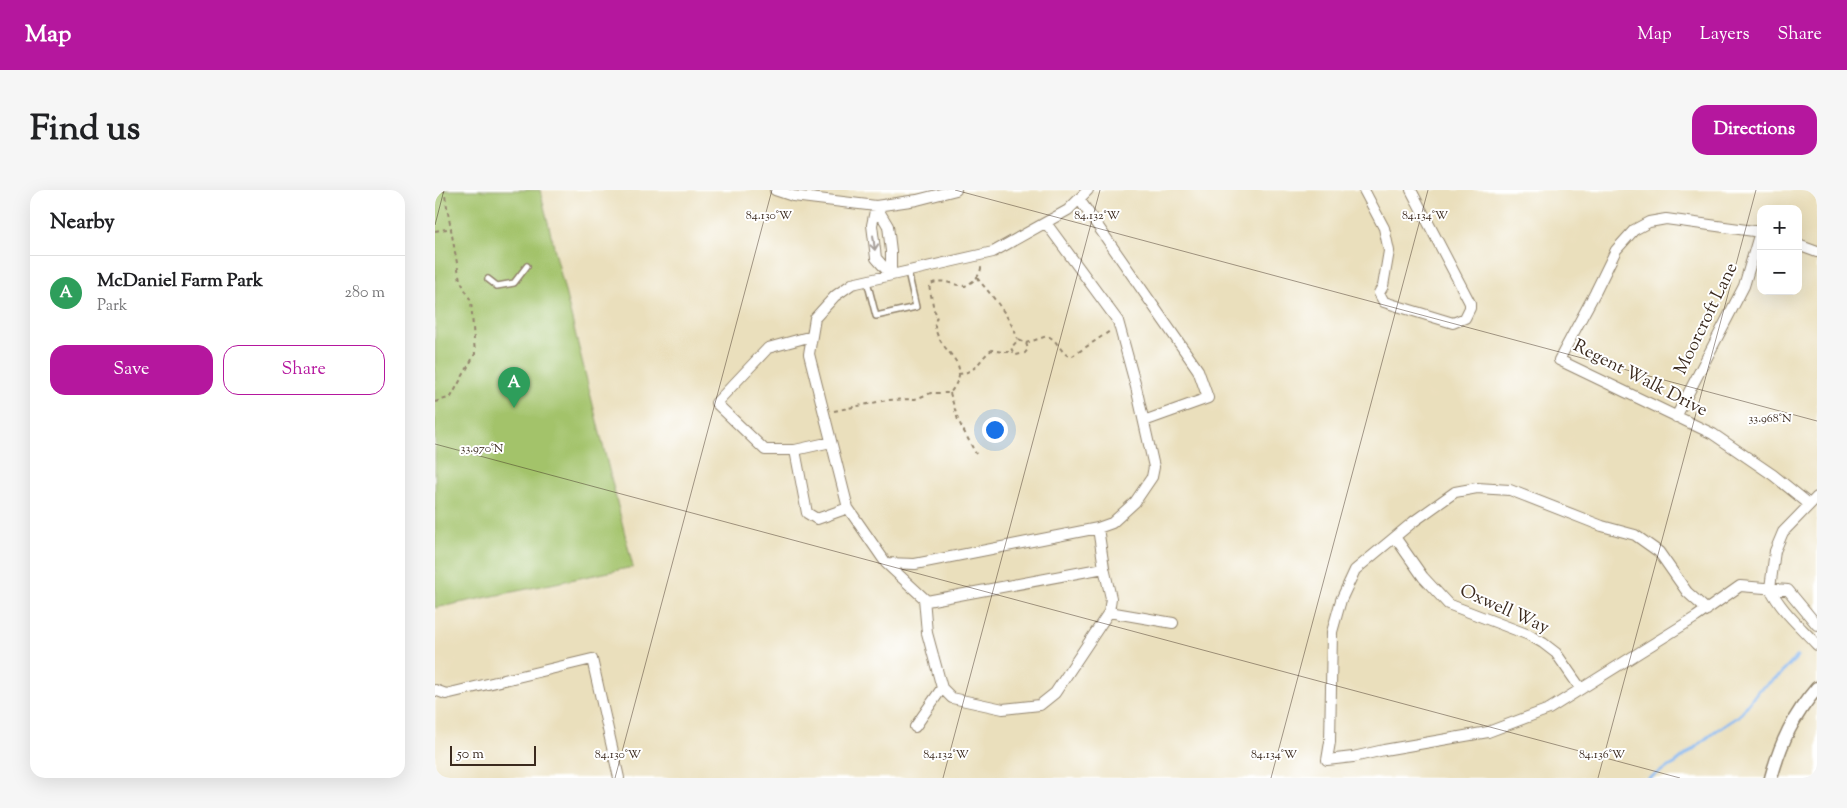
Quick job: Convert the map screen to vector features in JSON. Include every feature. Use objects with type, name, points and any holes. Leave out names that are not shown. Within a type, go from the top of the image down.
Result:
[{"type":"street","points":[[775,190],[793,196],[876,206],[917,200],[956,190]]},
{"type":"street","points":[[1088,190],[1068,210],[993,252],[853,284],[835,296],[815,318],[809,354],[847,508],[886,563],[927,601],[1104,568]]},
{"type":"street","points":[[1364,190],[1384,228],[1389,251],[1383,286],[1379,292],[1384,302],[1453,323],[1465,318],[1470,304],[1411,190]]},
{"type":"street","points":[[1079,199],[1198,370],[1208,398],[1144,421]]},
{"type":"street","points":[[876,206],[872,226],[876,258],[891,275]]},
{"type":"street","points":[[876,206],[888,226],[891,275]]},
{"type":"street","name":"Regent Walk Drive","points":[[1757,232],[1666,218],[1649,222],[1634,230],[1616,250],[1559,360],[1713,434],[1813,500],[1783,532],[1775,551],[1770,588]]},
{"type":"street","points":[[886,563],[915,564],[1098,528],[1112,523],[1135,502],[1152,477],[1154,467],[1119,324],[1046,222]]},
{"type":"street","name":"Moorcroft Lane","points":[[1676,417],[1744,286],[1757,242]]},
{"type":"street","points":[[1802,246],[1817,252]]},
{"type":"street","points":[[812,336],[768,348],[716,403],[765,450],[795,450],[831,442]]},
{"type":"street","points":[[795,450],[807,513],[817,519],[847,508]]},
{"type":"street","points":[[1707,610],[1687,592],[1659,552],[1635,535],[1602,526],[1510,490],[1477,488],[1455,492],[1355,570],[1339,608],[1332,632],[1330,742],[1327,760],[1353,757],[1487,732],[1549,709],[1707,610],[1740,586],[1788,590],[1817,625]]},
{"type":"street","points":[[924,598],[927,633],[942,688],[952,698],[1003,709],[1040,705],[1055,693],[1109,612],[1111,598],[1098,528]]},
{"type":"street","name":"Oxwell Way","points":[[1395,537],[1423,577],[1448,604],[1543,642],[1555,653],[1581,689]]},
{"type":"street","points":[[1770,588],[1776,600],[1789,616],[1817,645]]},
{"type":"street","points":[[1109,612],[1173,623]]},
{"type":"street","points":[[435,690],[446,694],[592,659],[619,778]]},
{"type":"street","points":[[915,727],[942,688]]},
{"type":"street","points":[[1771,778],[1791,724],[1817,688]]},
{"type":"lane","points":[[488,279],[497,286],[515,283],[527,266]]},
{"type":"lane","points":[[867,281],[876,316],[916,307],[908,272]]},
{"type":"path","points":[[435,402],[451,398],[475,354],[471,301],[460,280],[444,190]]},
{"type":"path","points":[[435,230],[451,228]]},
{"type":"path","points":[[976,454],[958,420],[950,393],[959,374],[958,362],[941,342],[935,326],[937,315],[933,310],[928,287],[931,283],[937,281],[948,281],[965,286],[977,278],[981,268],[979,262]]},
{"type":"path","points":[[977,278],[1013,325],[1018,340]]},
{"type":"path","points":[[1018,340],[1026,343],[1043,337],[1051,337],[1064,354],[1071,358],[1119,324]]},
{"type":"path","points":[[1013,352],[1011,348],[1018,340]]},
{"type":"path","points":[[959,374],[973,371],[986,354],[992,350],[1013,352],[1016,355],[1025,353],[1028,349],[1026,343]]},
{"type":"path","points":[[824,414],[870,402],[915,400],[931,393],[950,393]]},
{"type":"green space","points":[[435,190],[540,190],[633,567],[435,608]]},
{"type":"waterway","points":[[1649,778],[1676,763],[1714,732],[1739,716],[1759,690],[1780,675],[1798,656]]},
{"type":"place","name":"McDaniel Farm Park","points":[[514,408]]}]
